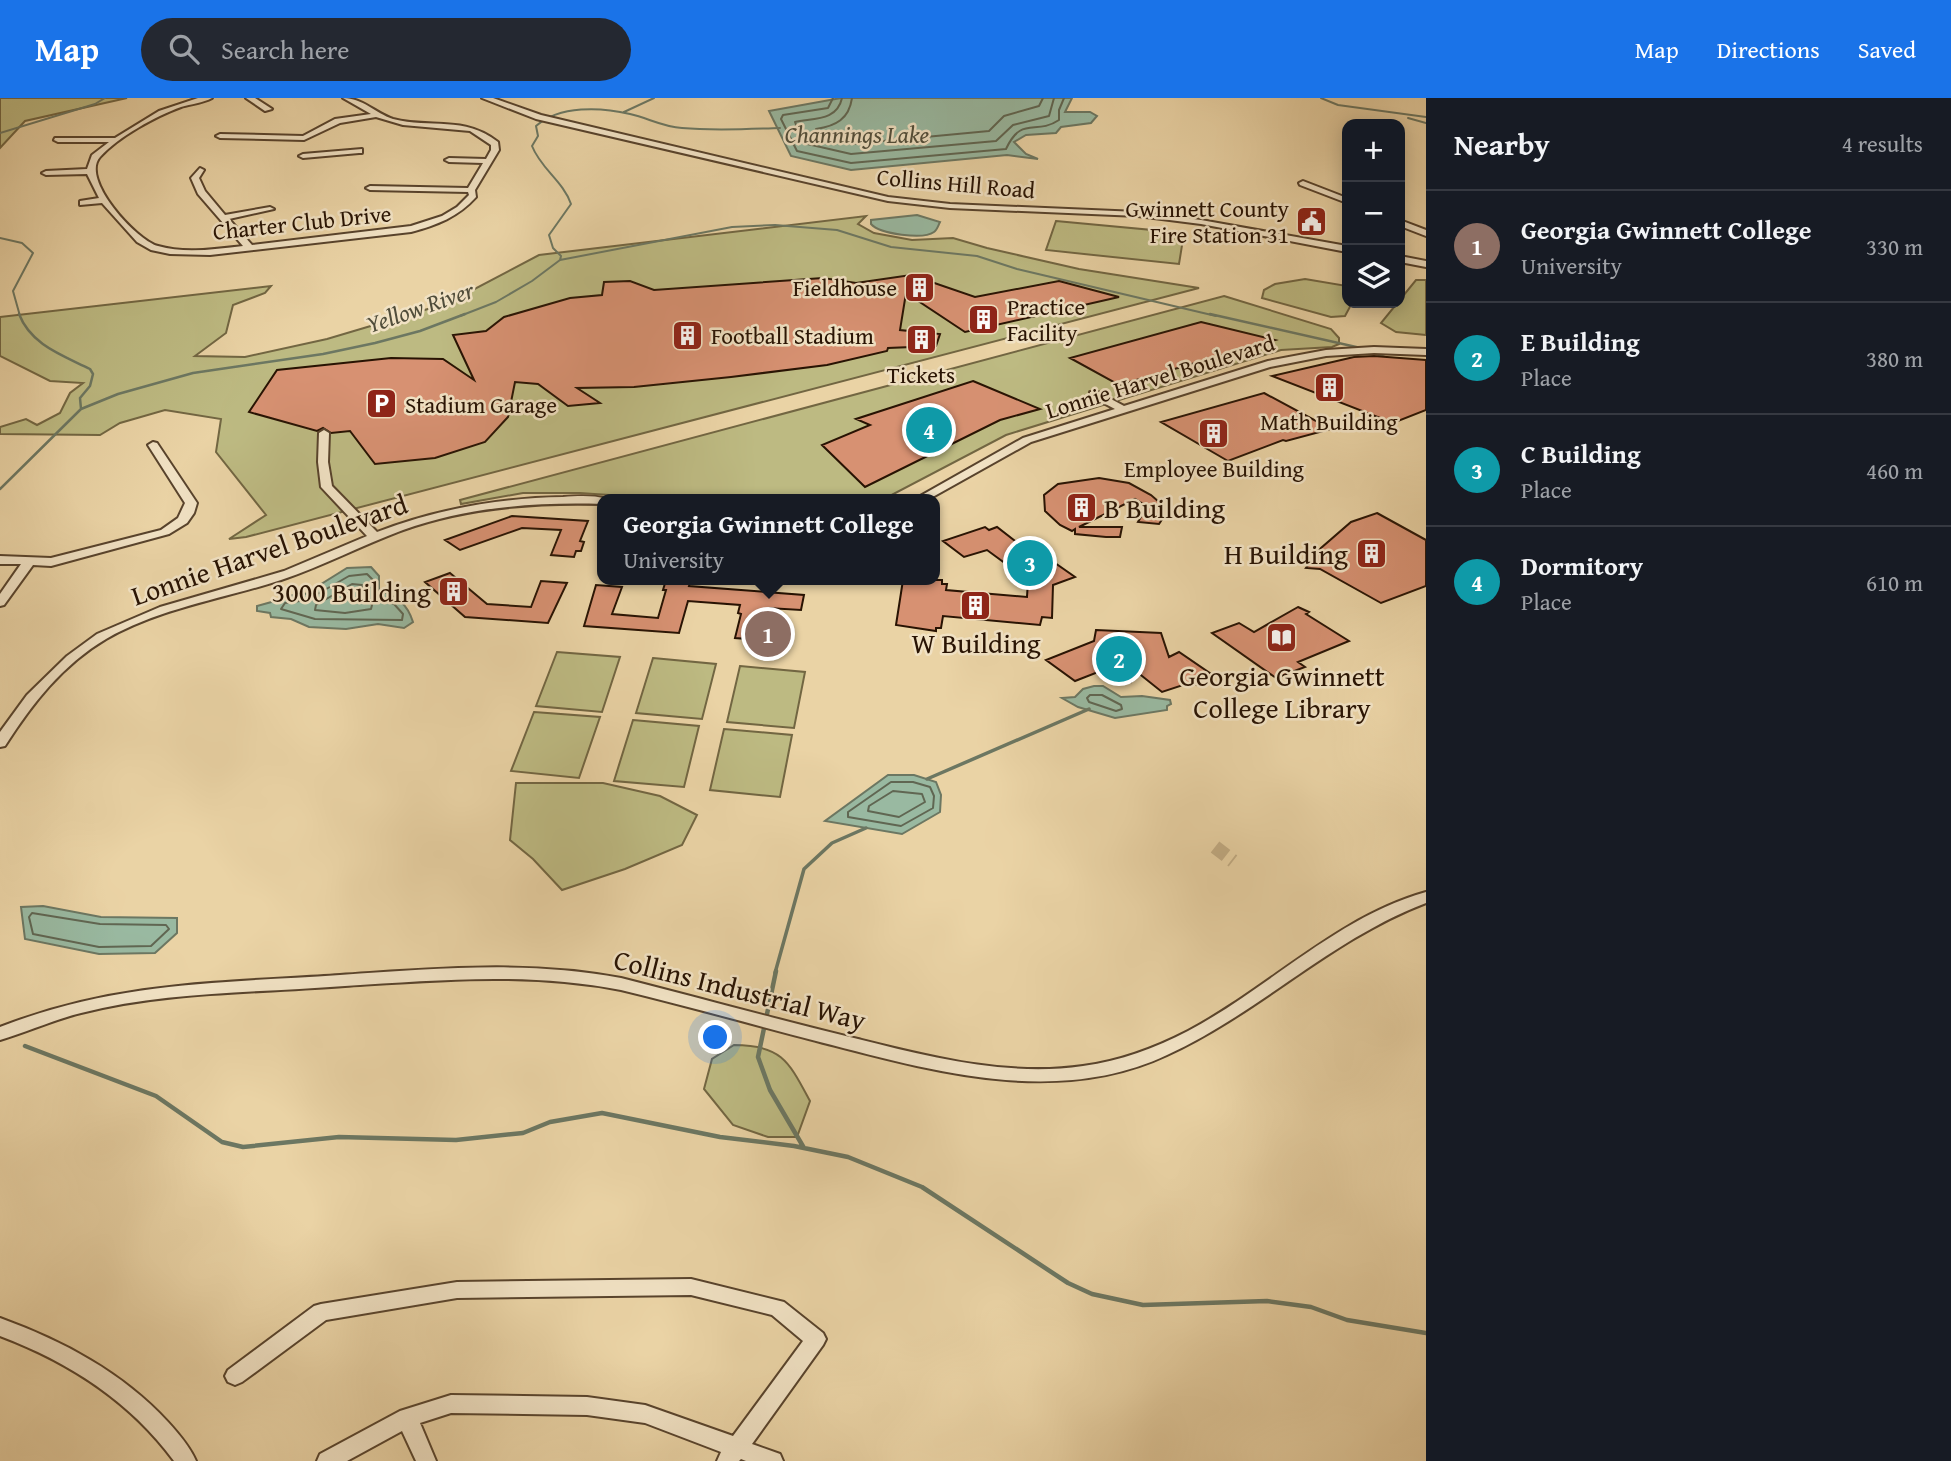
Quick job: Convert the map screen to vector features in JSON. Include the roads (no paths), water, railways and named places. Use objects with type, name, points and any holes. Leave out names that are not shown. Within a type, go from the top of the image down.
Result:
[{"type":"street","points":[[46,173],[92,171],[95,157],[142,122],[177,105],[208,98]]},
{"type":"street","points":[[250,98],[257,105],[268,109]]},
{"type":"street","points":[[347,98],[375,114],[397,122],[459,127],[479,132],[495,144],[495,150],[487,161],[449,160]]},
{"type":"street","name":"Collins Hill Road","points":[[486,98],[539,117],[888,199],[950,206],[1151,215],[1342,247]]},
{"type":"street","points":[[220,136],[304,138],[338,121],[375,114]]},
{"type":"street","points":[[459,127],[469,122]]},
{"type":"street","points":[[302,166],[304,138]]},
{"type":"street","points":[[58,140],[117,140]]},
{"type":"street","points":[[303,156],[359,151]]},
{"type":"street","name":"Charter Club Drive","points":[[92,171],[91,177],[104,200],[138,240],[159,249],[201,252],[411,229],[440,221],[465,205],[473,195],[471,190],[487,161]]},
{"type":"street","points":[[200,170],[195,183],[250,248]]},
{"type":"street","points":[[1303,183],[1342,199]]},
{"type":"street","points":[[370,188],[471,190]]},
{"type":"street","points":[[83,204],[104,200]]},
{"type":"street","points":[[226,217],[270,209]]},
{"type":"street","points":[[1405,225],[1426,233]]},
{"type":"street","points":[[359,226],[364,235]]},
{"type":"street","points":[[1405,260],[1426,264]]},
{"type":"street","name":"Lonnie Harvel Boulevard","points":[[930,494],[1027,440],[1296,357],[1354,351],[1426,352]]},
{"type":"street","points":[[1094,394],[1122,409]]},
{"type":"street","points":[[324,433],[323,462],[327,487],[375,537]]},
{"type":"street","points":[[0,560],[51,562],[165,532],[186,519],[191,503],[153,445]]},
{"type":"street","name":"Lonnie Harvel Boulevard","points":[[0,743],[22,709],[66,664],[100,638],[149,615],[311,566],[375,537],[443,516],[502,503],[559,499],[597,501]]},
{"type":"street","points":[[0,602],[29,562]]},
{"type":"street","name":"Collins Industrial Way","points":[[0,1034],[39,1016],[114,998],[194,990],[506,970],[561,973],[619,984],[765,1023],[960,1070],[1017,1074],[1083,1073],[1128,1064],[1184,1042],[1366,923],[1426,897]]},
{"type":"street","points":[[235,1376],[321,1312],[457,1290],[691,1287],[777,1308],[816,1339],[732,1455]]},
{"type":"street","points":[[0,1327],[34,1339],[115,1385],[170,1436],[186,1461]]},
{"type":"street","points":[[327,1461],[407,1418],[451,1404],[587,1406],[645,1414],[732,1455],[773,1461]]},
{"type":"street","points":[[407,1418],[426,1461]]},
{"type":"water","name":"Channings Lake","points":[[841,98],[1072,98],[1065,112],[1090,112],[1097,116],[1091,123],[1061,127],[1056,133],[1026,135],[1014,142],[1026,154],[1038,159],[1007,155],[851,170],[791,156],[769,111]]},
{"type":"water","points":[[917,215],[940,222],[936,230],[921,236],[902,235],[883,231],[871,224],[871,220]]},
{"type":"water","points":[[371,567],[379,576],[379,590],[396,598],[408,610],[413,622],[404,628],[378,624],[346,629],[309,627],[291,619],[271,617],[270,613],[257,611],[257,606],[283,596],[305,594],[347,568]]},
{"type":"water","points":[[1103,686],[1121,697],[1142,696],[1170,700],[1171,704],[1167,706],[1167,710],[1115,718],[1078,707],[1062,698],[1075,697],[1083,689]]},
{"type":"water","points":[[888,775],[914,775],[936,782],[941,795],[940,812],[902,834],[825,821]]},
{"type":"water","points":[[43,906],[101,917],[177,918],[177,933],[155,953],[99,954],[25,939],[21,907]]},
{"type":"waterway","points":[[0,133],[95,104],[105,98]]},
{"type":"waterway","points":[[624,112],[654,98]]},
{"type":"waterway","points":[[1321,98],[1338,105],[1426,117]]},
{"type":"waterway","name":"Yellow River","points":[[560,260],[561,256],[553,248],[549,235],[571,204],[563,188],[541,162],[532,146],[538,136],[536,126],[546,119],[569,111],[594,109],[630,114],[682,128],[780,128]]},
{"type":"waterway","points":[[1408,118],[1426,123]]},
{"type":"waterway","points":[[560,260],[732,227],[775,225],[837,230],[891,247],[977,256],[1017,269],[1216,316]]},
{"type":"waterway","points":[[0,238],[22,243],[33,253],[13,291],[20,316]]},
{"type":"waterway","name":"Yellow River","points":[[460,316],[496,302],[532,281],[560,260]]},
{"type":"waterway","points":[[19,314],[31,334],[48,348],[90,369],[93,374],[90,386],[80,398],[81,409]]},
{"type":"waterway","name":"Yellow River","points":[[81,409],[118,394],[193,373],[323,354],[375,343],[420,331],[465,314]]},
{"type":"waterway","points":[[1210,314],[1365,349]]},
{"type":"waterway","points":[[1372,352],[1387,358]]},
{"type":"waterway","name":"Yellow River","points":[[0,489],[81,409]]},
{"type":"waterway","points":[[927,779],[1089,709]]},
{"type":"waterway","points":[[775,973],[804,869],[832,843],[866,828]]},
{"type":"waterway","points":[[776,971],[758,1057],[770,1090],[804,1148]]},
{"type":"waterway","points":[[25,1046],[156,1096],[222,1142],[243,1147],[339,1137],[456,1140],[523,1133],[550,1122],[602,1113],[720,1137],[794,1146],[848,1157],[922,1187],[1068,1283],[1092,1294],[1143,1305],[1267,1301],[1311,1307],[1347,1320],[1426,1333]]},
{"type":"tunnel","points":[[1215,847],[1233,861]]},
{"type":"place","name":"Gwinnett County Fire Station 31","points":[[1312,221]]},
{"type":"place","name":"Fieldhouse","points":[[920,287]]},
{"type":"place","name":"Practice Facility","points":[[984,319]]},
{"type":"place","name":"Football Stadium","points":[[688,335]]},
{"type":"place","name":"Tickets","points":[[921,340]]},
{"type":"place","name":"Math Building","points":[[1329,387]]},
{"type":"place","name":"Stadium Garage","points":[[382,404]]},
{"type":"place","name":"Dormitory","points":[[929,430]]},
{"type":"place","name":"Employee Building","points":[[1214,434]]},
{"type":"place","name":"B Building","points":[[1081,507]]},
{"type":"place","name":"H Building","points":[[1371,553]]},
{"type":"place","name":"C Building","points":[[1030,563]]},
{"type":"place","name":"3000 Building","points":[[454,591]]},
{"type":"place","name":"W Building","points":[[976,605]]},
{"type":"place","name":"Georgia Gwinnett College","points":[[768,634]]},
{"type":"place","name":"Georgia Gwinnett College Library","points":[[1282,638]]},
{"type":"place","name":"E Building","points":[[1119,659]]}]
